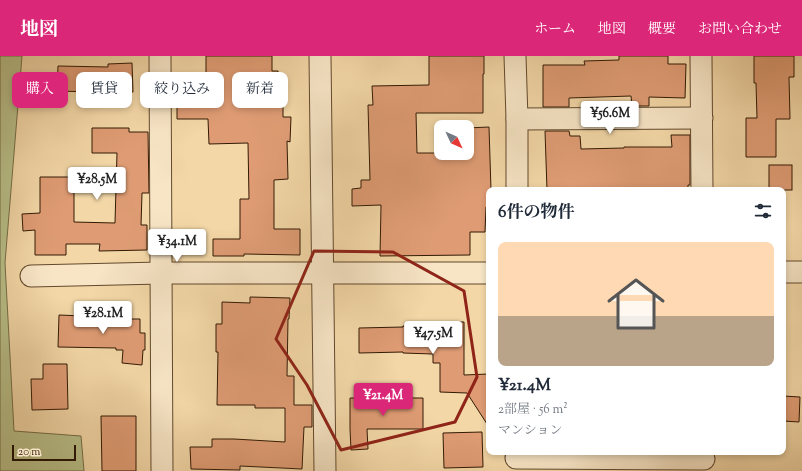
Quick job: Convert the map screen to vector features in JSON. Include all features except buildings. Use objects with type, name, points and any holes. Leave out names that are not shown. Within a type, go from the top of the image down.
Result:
[{"type":"street","points":[[160,56],[162,471]]},
{"type":"street","points":[[320,56],[325,471]]},
{"type":"street","points":[[515,56],[517,187]]},
{"type":"street","points":[[701,56],[702,187]]},
{"type":"street","points":[[517,119],[702,118]]},
{"type":"street","points":[[786,272],[802,272]]},
{"type":"street","points":[[31,276],[160,273],[486,273]]},
{"type":"street","points":[[516,460],[704,461]]},
{"type":"highlighted area","points":[[314,251],[393,252],[464,291],[477,377],[455,422],[341,450],[307,385],[276,339]]},
{"type":"green space","points":[[0,56],[22,56],[21,72],[12,72],[12,108],[18,108],[5,263],[14,431],[81,436],[84,471],[0,471]]}]
